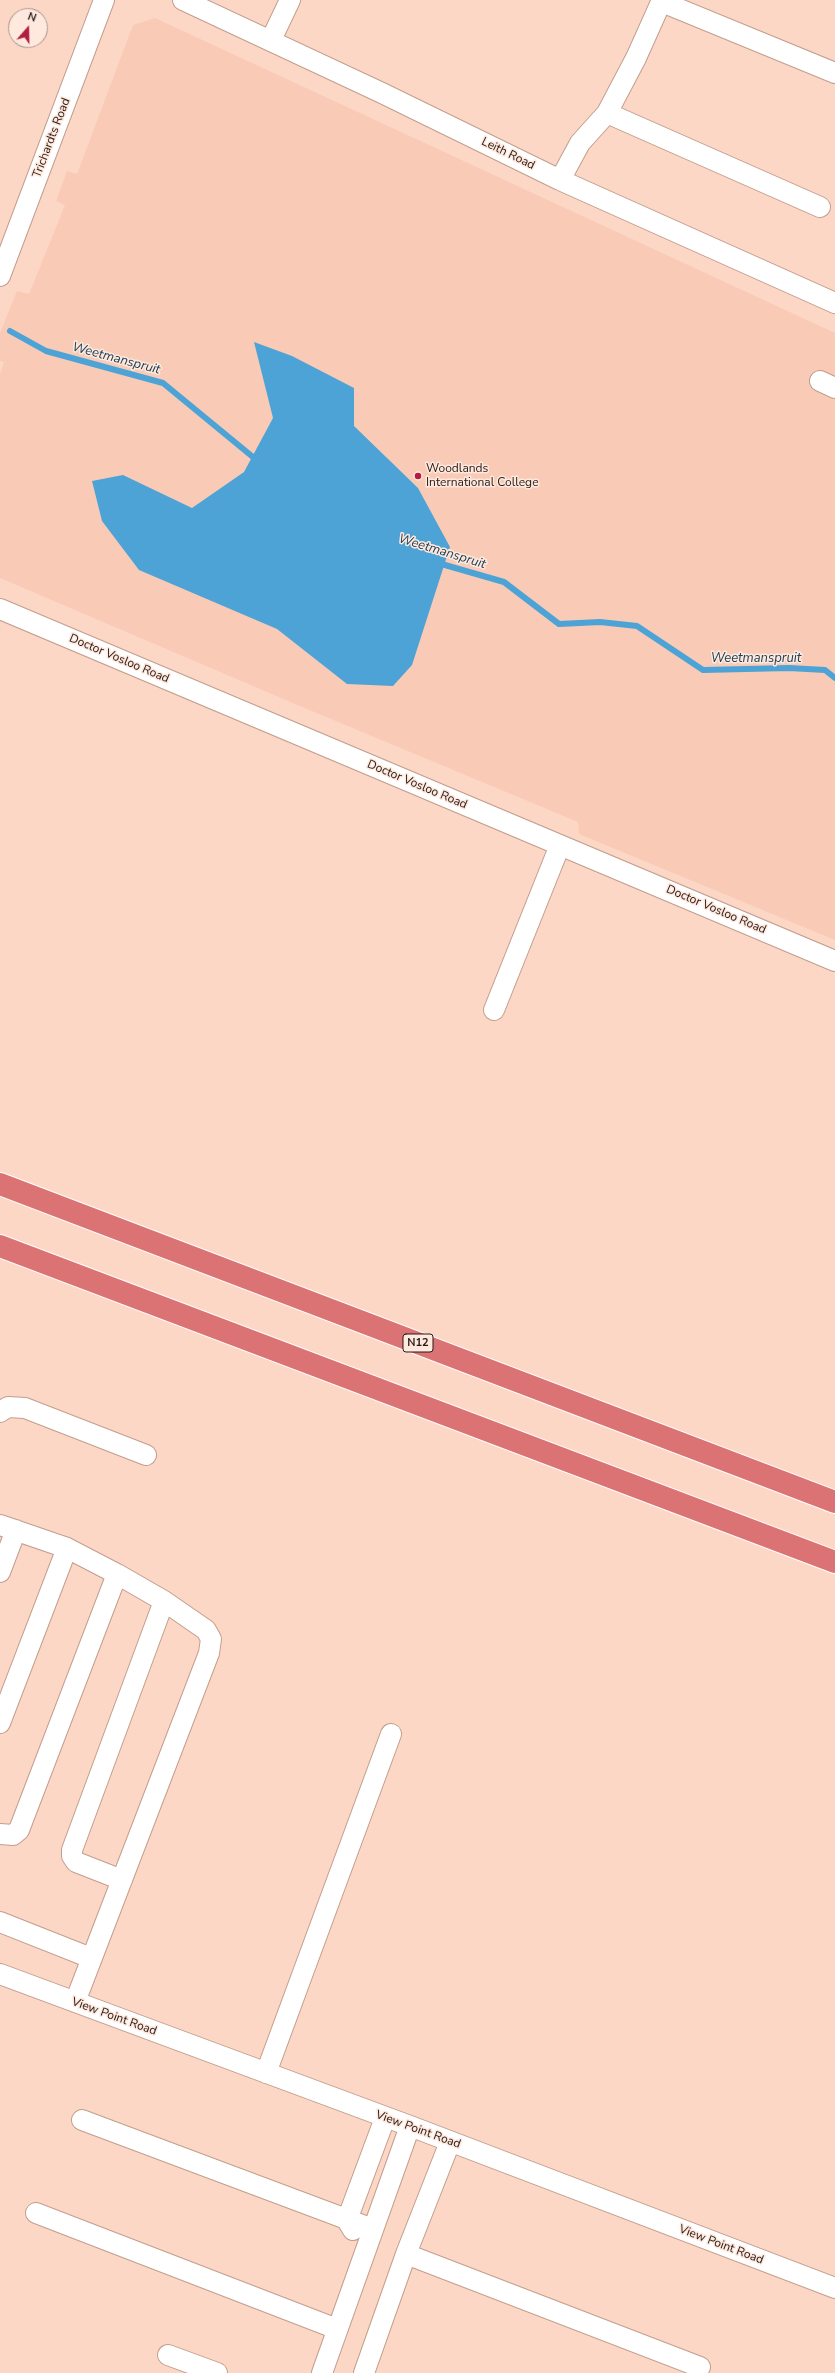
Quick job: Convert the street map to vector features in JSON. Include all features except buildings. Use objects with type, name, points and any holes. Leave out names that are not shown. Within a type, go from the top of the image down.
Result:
[{"type":"highway","name":"N12","points":[[0,1184],[835,1502]]},
{"type":"highway","points":[[0,1246],[835,1562]]},
{"type":"street","name":"Trichardts Road","points":[[0,276],[104,0]]},
{"type":"street","name":"Leith Road","points":[[183,0],[271,40],[560,180],[835,303]]},
{"type":"street","points":[[271,40],[290,0]]},
{"type":"street","points":[[560,180],[580,143],[607,113],[636,58],[662,1],[835,73]]},
{"type":"street","points":[[607,113],[820,207]]},
{"type":"street","name":"Doctor Vosloo Road","points":[[0,609],[835,960]]},
{"type":"street","points":[[494,1010],[560,845]]},
{"type":"street","points":[[0,1412],[8,1407],[25,1408],[146,1455]]},
{"type":"street","points":[[0,1572],[8,1528],[67,1548],[117,1574],[164,1601],[206,1630],[211,1639],[209,1653],[75,2002]]},
{"type":"street","points":[[0,1723],[67,1548]]},
{"type":"street","points":[[0,1834],[13,1835],[19,1830],[117,1574]]},
{"type":"street","points":[[122,1880],[76,1862],[72,1856],[72,1850],[164,1601]]},
{"type":"street","points":[[266,2073],[391,1734]]},
{"type":"street","points":[[0,1922],[91,1958]]},
{"type":"street","name":"View Point Road","points":[[0,1974],[384,2118],[410,2126],[835,2288]]},
{"type":"street","points":[[364,2251],[347,2220],[384,2118]]},
{"type":"street","points":[[82,2120],[373,2230]]},
{"type":"street","points":[[322,2373],[364,2251],[410,2126]]},
{"type":"street","points":[[364,2373],[406,2254],[450,2142]]},
{"type":"street","points":[[36,2213],[337,2329]]},
{"type":"street","points":[[406,2254],[700,2367]]},
{"type":"street","points":[[168,2355],[217,2373]]},
{"type":"shaded area","name":"Woodlands International College","points":[[155,18],[835,333],[835,940],[579,834],[578,822],[295,704],[0,578],[0,374],[4,362],[0,361],[0,333],[17,291],[29,294],[65,205],[56,201],[67,171],[77,174],[133,25]]},
{"type":"water","points":[[254,342],[292,356],[354,388],[354,426],[418,488],[450,547],[412,665],[393,686],[347,684],[277,629],[139,570],[102,521],[92,481],[123,475],[192,508],[244,472],[273,418]]},
{"type":"waterway","name":"Weetmanspruit","points":[[10,331],[46,351],[163,383],[259,462]]},
{"type":"waterway","name":"Weetmanspruit","points":[[438,563],[504,582],[559,624],[600,622],[637,626],[703,670],[789,668],[825,670],[835,678]]},
{"type":"place","name":"Woodlands International College","points":[[418,476]]}]
